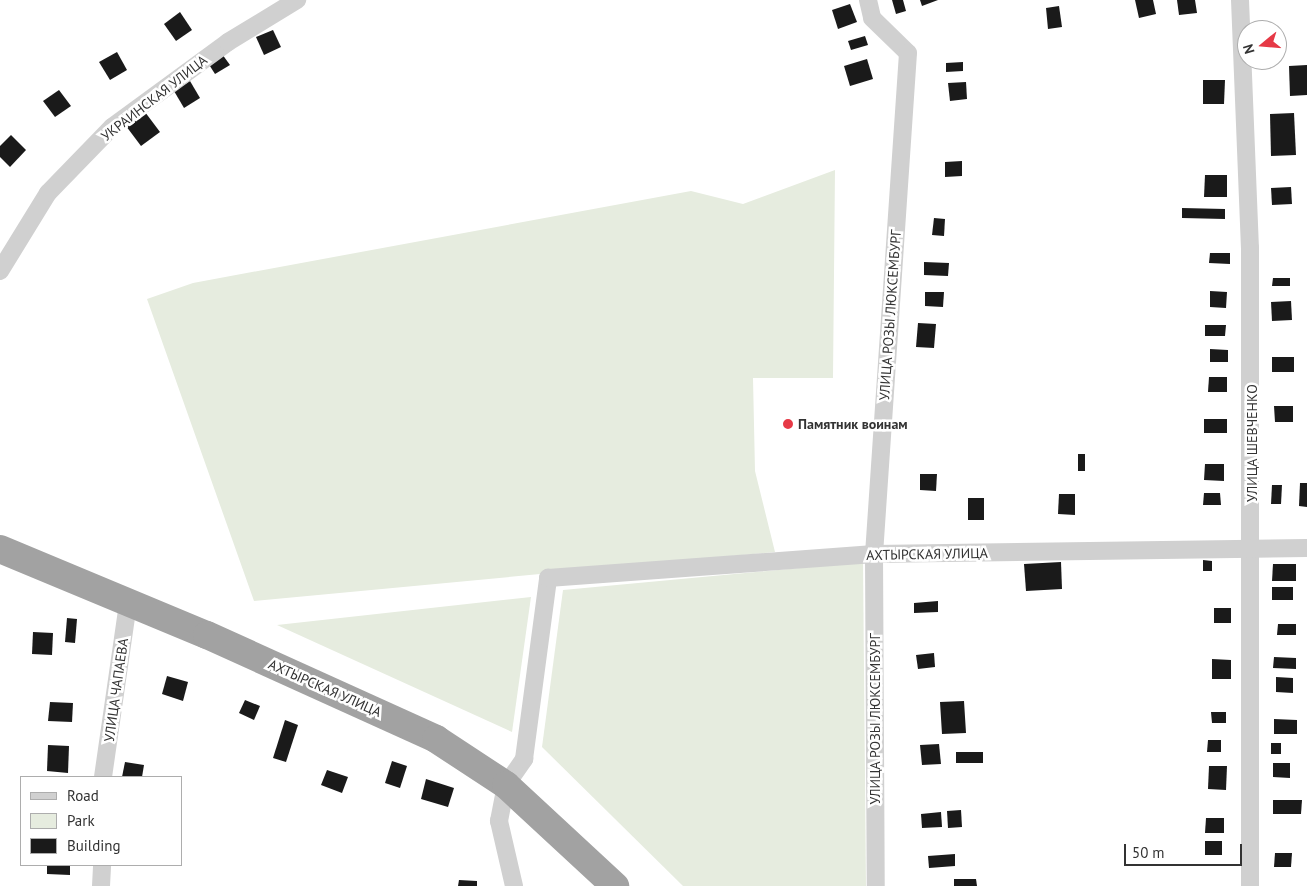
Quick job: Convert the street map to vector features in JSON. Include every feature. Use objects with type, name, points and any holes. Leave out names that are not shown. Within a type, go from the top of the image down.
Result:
[{"type":"highway","name":"АХТЫРСКАЯ УЛИЦА","points":[[0,549],[128,602],[436,740],[506,785],[615,886]]},
{"type":"street","name":"УКРАИНСКАЯ УЛИЦА","points":[[0,271],[48,193],[112,128],[228,42],[297,0]]},
{"type":"street","name":"УЛИЦА РОЗЫ ЛЮКСЕМБУРГ","points":[[868,0],[872,18],[908,53],[874,554],[876,886]]},
{"type":"street","name":"УЛИЦА ШЕВЧЕНКО","points":[[1240,0],[1250,248],[1253,549],[1250,886]]},
{"type":"street","name":"АХТЫРСКАЯ УЛИЦА","points":[[506,785],[524,759],[548,578],[874,554],[1307,548]]},
{"type":"street","name":"УЛИЦА ЧАПАЕВА","points":[[103,776],[128,602]]},
{"type":"street","points":[[506,785],[499,821],[514,886]]},
{"type":"street","points":[[101,886],[102,866]]},
{"type":"green space","points":[[835,170],[833,378],[753,378],[755,471],[775,552],[254,601],[147,299],[193,283],[691,191],[743,204]]},
{"type":"green space","points":[[863,562],[866,886],[683,886],[542,747],[563,590]]},
{"type":"green space","points":[[531,597],[512,732],[277,625]]},
{"type":"building","points":[[892,0],[903,0],[906,11],[896,14]]},
{"type":"building","points":[[920,0],[938,0],[922,6]]},
{"type":"building","points":[[1135,0],[1153,0],[1156,14],[1139,18]]},
{"type":"building","points":[[1177,0],[1195,0],[1197,13],[1179,15]]},
{"type":"building","points":[[850,4],[857,22],[838,29],[832,10]]},
{"type":"building","points":[[1059,6],[1062,27],[1048,29],[1046,8]]},
{"type":"building","points":[[180,12],[192,30],[176,41],[164,24]]},
{"type":"building","points":[[273,30],[281,47],[264,55],[256,37]]},
{"type":"building","points":[[865,36],[868,45],[851,50],[848,41]]},
{"type":"building","points":[[117,52],[127,70],[110,80],[99,62]]},
{"type":"building","points":[[222,54],[230,65],[215,74],[208,63]]},
{"type":"building","points":[[867,59],[873,79],[850,86],[844,66]]},
{"type":"building","points":[[963,62],[963,71],[946,72],[946,63]]},
{"type":"building","points":[[1307,65],[1307,95],[1290,96],[1289,66]]},
{"type":"building","points":[[1203,80],[1225,80],[1224,104],[1203,104]]},
{"type":"building","points":[[190,81],[200,98],[184,108],[174,91]]},
{"type":"building","points":[[966,82],[967,99],[950,101],[948,83]]},
{"type":"building","points":[[59,90],[71,106],[55,117],[43,101]]},
{"type":"building","points":[[145,112],[160,132],[141,146],[126,126]]},
{"type":"building","points":[[1294,113],[1296,155],[1271,156],[1270,114]]},
{"type":"building","points":[[11,135],[26,150],[10,167],[0,157],[0,146]]},
{"type":"building","points":[[962,161],[962,176],[945,177],[945,162]]},
{"type":"building","points":[[1205,175],[1227,175],[1227,197],[1204,197]]},
{"type":"building","points":[[1291,187],[1292,204],[1272,205],[1271,188]]},
{"type":"building","points":[[1182,208],[1225,209],[1225,219],[1182,218]]},
{"type":"building","points":[[934,218],[945,219],[944,236],[932,235]]},
{"type":"building","points":[[1210,253],[1230,253],[1230,264],[1209,263]]},
{"type":"building","points":[[924,262],[949,263],[948,276],[924,275]]},
{"type":"building","points":[[1273,278],[1290,278],[1290,286],[1272,286]]},
{"type":"building","points":[[1210,291],[1227,292],[1226,308],[1210,307]]},
{"type":"building","points":[[925,292],[944,292],[943,307],[925,306]]},
{"type":"building","points":[[1291,301],[1292,320],[1272,321],[1271,302]]},
{"type":"building","points":[[918,323],[936,324],[934,348],[916,347]]},
{"type":"building","points":[[1205,325],[1226,325],[1225,336],[1205,336]]},
{"type":"building","points":[[1210,349],[1228,350],[1228,362],[1210,362]]},
{"type":"building","points":[[1272,357],[1294,357],[1294,372],[1272,372]]},
{"type":"building","points":[[1209,377],[1227,377],[1227,392],[1208,392]]},
{"type":"building","points":[[1274,406],[1293,406],[1293,422],[1275,422]]},
{"type":"building","points":[[1204,419],[1227,419],[1227,433],[1204,433]]},
{"type":"building","points":[[1078,454],[1085,454],[1085,471],[1078,471]]},
{"type":"building","points":[[1205,464],[1224,464],[1224,481],[1204,480]]},
{"type":"building","points":[[920,474],[937,474],[936,491],[920,490]]},
{"type":"building","points":[[1300,483],[1307,483],[1307,507],[1299,506]]},
{"type":"building","points":[[1272,485],[1282,485],[1281,504],[1271,504]]},
{"type":"building","points":[[1204,493],[1220,493],[1221,505],[1203,505]]},
{"type":"building","points":[[1059,494],[1075,494],[1075,515],[1058,514]]},
{"type":"building","points":[[968,498],[984,498],[984,520],[968,520]]},
{"type":"building","points":[[1203,560],[1212,561],[1212,571],[1203,571]]},
{"type":"building","points":[[1061,562],[1062,589],[1026,591],[1024,564]]},
{"type":"building","points":[[1273,564],[1296,564],[1296,581],[1272,581]]},
{"type":"building","points":[[1272,587],[1293,587],[1293,600],[1272,600]]},
{"type":"building","points":[[938,601],[938,612],[914,613],[914,603]]},
{"type":"building","points":[[1214,608],[1231,608],[1231,623],[1214,623]]},
{"type":"building","points":[[67,618],[77,619],[75,643],[65,642]]},
{"type":"building","points":[[1278,624],[1296,624],[1296,635],[1277,635]]},
{"type":"building","points":[[33,632],[53,633],[52,655],[32,654]]},
{"type":"building","points":[[934,653],[935,667],[918,669],[916,655]]},
{"type":"building","points":[[1274,657],[1296,658],[1296,669],[1273,668]]},
{"type":"building","points":[[1212,659],[1231,660],[1231,679],[1212,679]]},
{"type":"building","points":[[167,676],[188,682],[183,701],[162,694]]},
{"type":"building","points":[[1276,677],[1293,678],[1293,693],[1276,692]]},
{"type":"building","points":[[245,700],[260,706],[254,720],[239,713]]},
{"type":"building","points":[[964,701],[966,733],[942,734],[940,702]]},
{"type":"building","points":[[50,702],[73,703],[72,722],[48,721]]},
{"type":"building","points":[[1211,712],[1226,712],[1226,723],[1212,723]]},
{"type":"building","points":[[1274,719],[1297,720],[1297,734],[1274,734]]},
{"type":"building","points":[[285,720],[298,725],[286,762],[273,758]]},
{"type":"building","points":[[1208,740],[1221,740],[1221,752],[1207,752]]},
{"type":"building","points":[[1271,743],[1281,743],[1281,754],[1271,754]]},
{"type":"building","points":[[939,744],[941,764],[922,765],[920,745]]},
{"type":"building","points":[[48,745],[69,746],[68,773],[47,771]]},
{"type":"building","points":[[956,752],[983,752],[983,763],[956,763]]},
{"type":"building","points":[[392,761],[407,766],[400,788],[385,783]]},
{"type":"building","points":[[125,762],[144,765],[142,776],[122,776]]},
{"type":"building","points":[[1273,763],[1290,763],[1290,778],[1273,777]]},
{"type":"building","points":[[1209,766],[1227,766],[1226,790],[1208,789]]},
{"type":"building","points":[[327,770],[348,777],[342,793],[321,785]]},
{"type":"building","points":[[426,779],[454,788],[448,807],[421,799]]},
{"type":"building","points":[[1273,800],[1302,800],[1301,814],[1273,814]]},
{"type":"building","points":[[961,810],[962,827],[948,828],[947,811]]},
{"type":"building","points":[[941,812],[942,827],[922,828],[921,814]]},
{"type":"building","points":[[1206,818],[1224,818],[1224,833],[1205,833]]},
{"type":"building","points":[[1205,841],[1222,841],[1222,855],[1205,855]]},
{"type":"building","points":[[1275,853],[1292,853],[1291,867],[1274,867]]},
{"type":"building","points":[[955,854],[955,866],[929,868],[928,856]]},
{"type":"building","points":[[47,866],[70,866],[70,875],[47,874]]},
{"type":"building","points":[[954,879],[976,879],[977,886],[954,886]]},
{"type":"building","points":[[459,880],[477,881],[477,886],[458,886]]},
{"type":"place","name":"Памятник воинам","points":[[788,424]]}]
